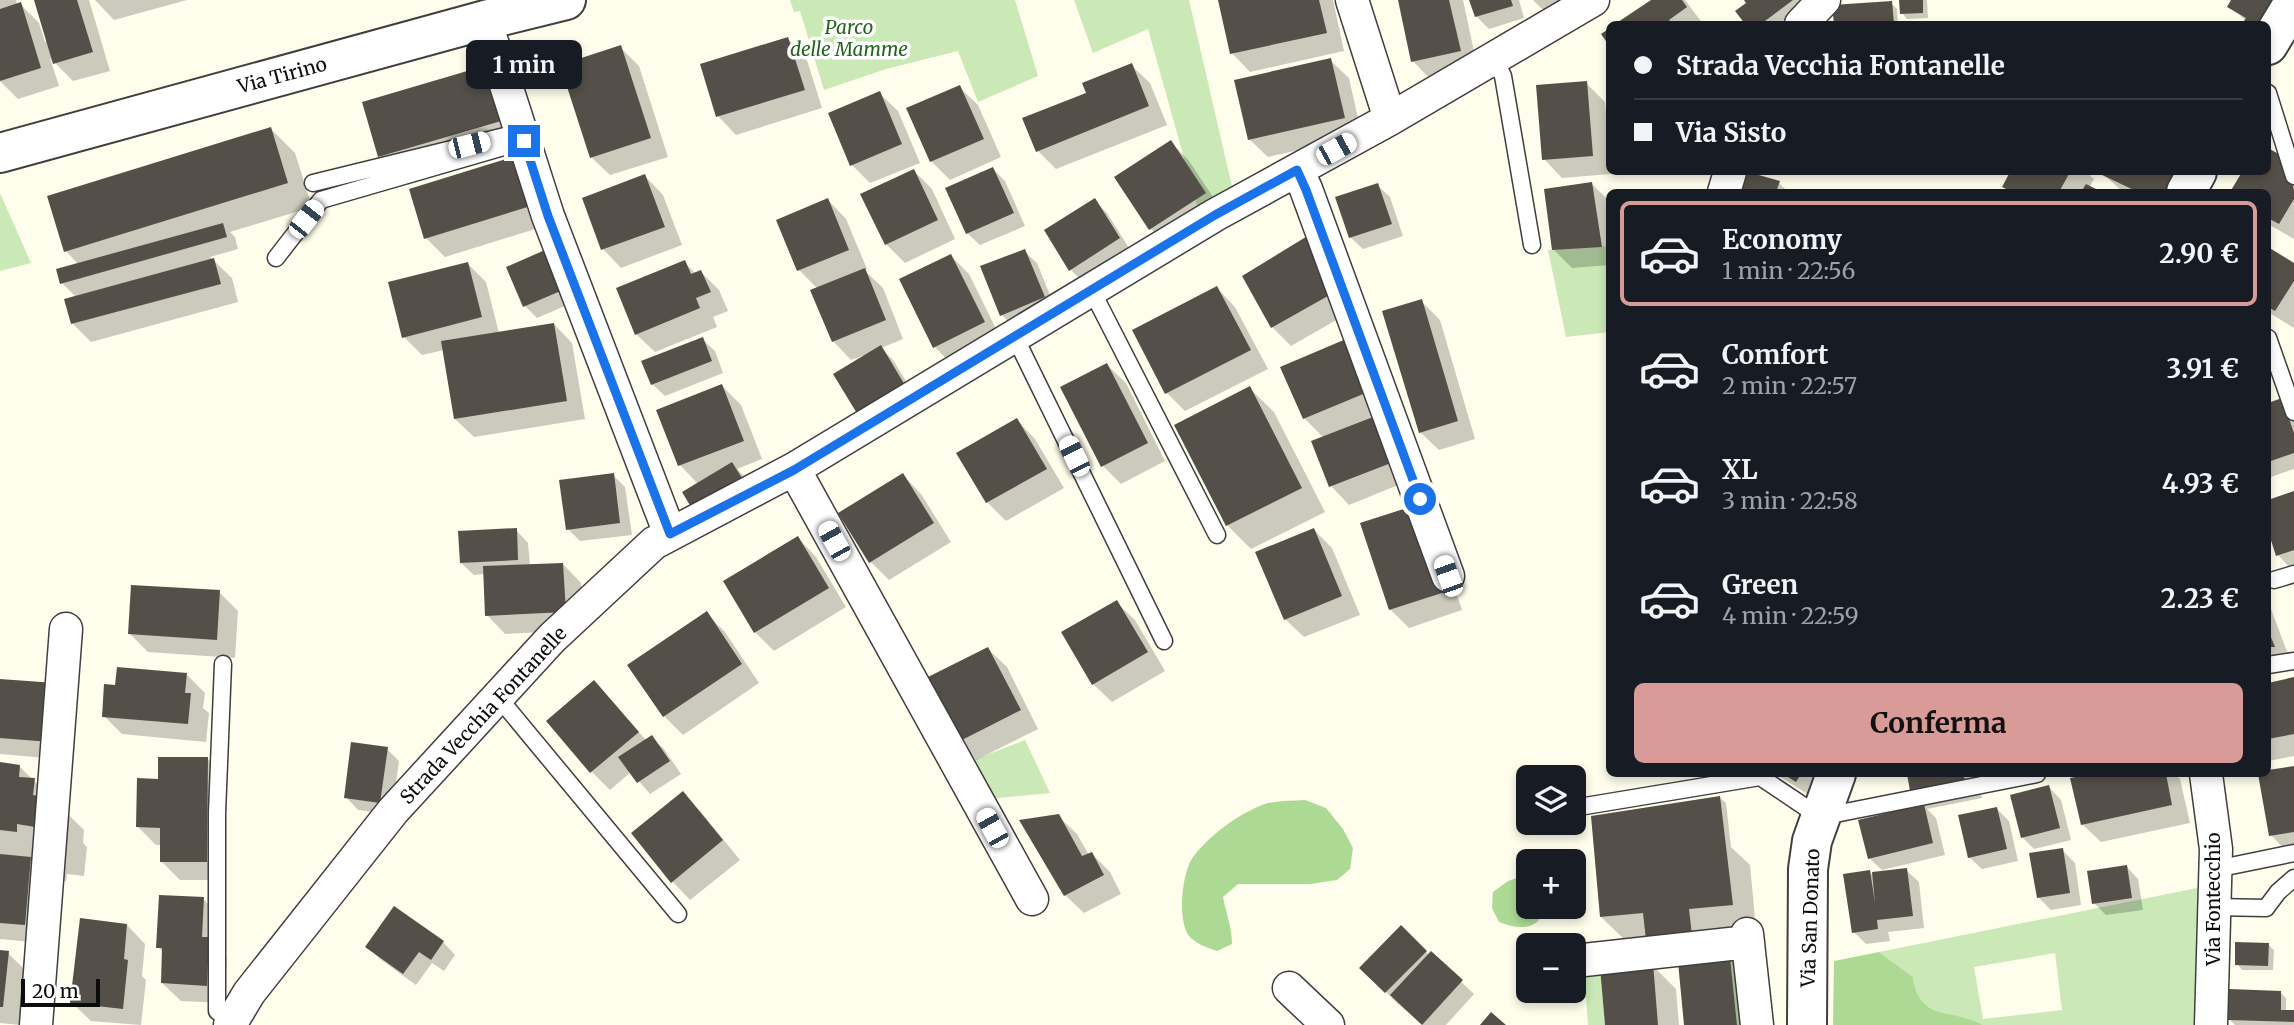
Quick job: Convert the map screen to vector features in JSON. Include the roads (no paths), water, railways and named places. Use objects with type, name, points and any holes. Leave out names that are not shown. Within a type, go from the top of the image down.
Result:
[{"type":"street","points":[[1352,0],[1390,119]]},
{"type":"street","name":"Strada Vecchia Fontanelle","points":[[230,1024],[249,993],[393,811],[552,638],[654,543],[794,470],[1215,215],[1390,119],[1593,0]]},
{"type":"street","points":[[1804,21],[1824,0]]},
{"type":"street","name":"Via Tirino","points":[[0,153],[559,1]]},
{"type":"street","points":[[2271,40],[2294,2]]},
{"type":"street","points":[[485,20],[548,216],[670,534]]},
{"type":"street","points":[[1297,170],[1448,576]]},
{"type":"street","points":[[794,470],[1032,899]]},
{"type":"street","points":[[36,1025],[66,629]]},
{"type":"street","name":"Via San Donato","points":[[1807,1025],[1808,869],[1812,841],[1835,777]]},
{"type":"street","name":"Via Fontecchio","points":[[2206,777],[2216,849],[2211,1025]]},
{"type":"street","points":[[1586,960],[1748,938],[1757,1025]]},
{"type":"street","points":[[1289,988],[1328,1025]]},
{"type":"lane","points":[[1494,58],[1503,76],[1532,245]]},
{"type":"lane","points":[[2271,103],[2294,176]]},
{"type":"lane","points":[[313,183],[523,136]]},
{"type":"lane","points":[[276,258],[321,200],[523,136]]},
{"type":"lane","points":[[1091,289],[1217,535]]},
{"type":"lane","points":[[1014,335],[1164,641]]},
{"type":"lane","points":[[2271,347],[2294,412]]},
{"type":"lane","points":[[2274,580],[2294,574]]},
{"type":"lane","points":[[2271,665],[2294,662]]},
{"type":"lane","points":[[223,664],[217,813],[217,1011],[230,1024]]},
{"type":"lane","points":[[498,697],[678,914]]},
{"type":"lane","points":[[1586,806],[1747,777]]},
{"type":"lane","points":[[1761,777],[1820,817],[2022,777]]},
{"type":"lane","points":[[2216,869],[2294,853]]},
{"type":"lane","points":[[2214,907],[2266,908],[2278,892],[2294,878]]},
{"type":"park label","name":"Parco delle Mamme","points":[[849,38]]}]
